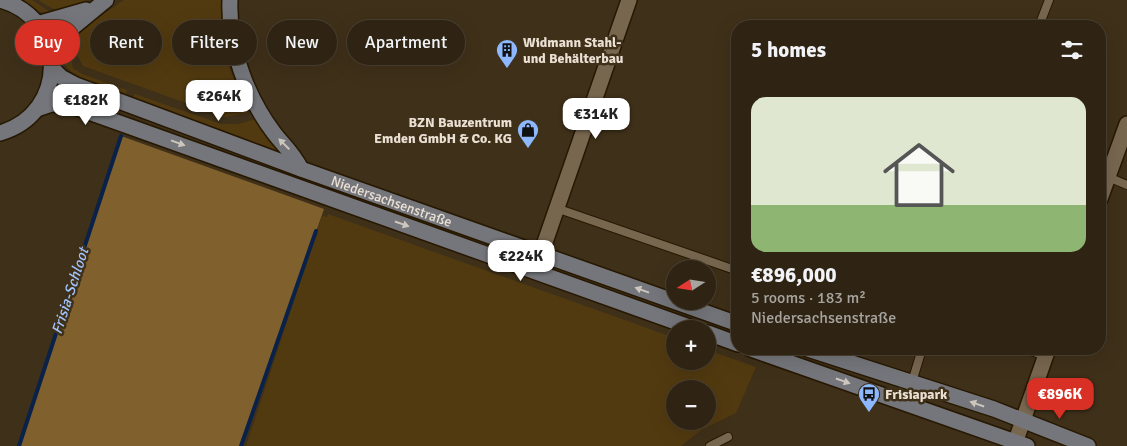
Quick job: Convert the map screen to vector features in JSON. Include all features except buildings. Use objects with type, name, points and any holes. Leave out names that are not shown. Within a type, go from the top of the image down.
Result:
[{"type":"main road","points":[[0,0],[21,9],[33,20]]},
{"type":"main road","points":[[230,0],[233,40],[251,94],[264,118],[277,137],[293,153],[302,169]]},
{"type":"main road","points":[[55,20],[102,3]]},
{"type":"main road","points":[[80,21],[102,3]]},
{"type":"main road","points":[[0,132],[23,123],[37,109],[47,92],[52,65]]},
{"type":"main road","name":"Niedersachsenstraße","points":[[52,68],[61,77],[76,86],[302,169],[731,322]]},
{"type":"main road","name":"Niedersachsenstraße","points":[[37,109],[52,104],[72,106],[670,320]]},
{"type":"main road","points":[[716,336],[731,341]]},
{"type":"main road","points":[[768,355],[1019,445]]},
{"type":"main road","points":[[827,355],[912,382],[1088,446]]},
{"type":"street","points":[[536,271],[556,208],[629,0]]},
{"type":"street","points":[[1106,183],[1127,124]]},
{"type":"street","points":[[1019,445],[1022,421],[1045,355]]},
{"type":"lane","points":[[1042,20],[1049,0]]},
{"type":"lane","points":[[1108,178],[1127,185]]},
{"type":"lane","points":[[556,208],[731,269]]},
{"type":"lane","points":[[912,382],[920,355]]},
{"type":"lane","points":[[710,446],[728,437]]},
{"type":"shaded area","points":[[22,0],[32,0],[53,14],[40,12]]},
{"type":"shaded area","points":[[38,0],[86,0],[62,14]]},
{"type":"shaded area","points":[[124,0],[221,0],[223,20],[172,20],[172,65],[229,65],[248,113],[225,117],[83,66],[80,60],[80,30],[90,23],[90,65],[162,65],[162,20],[95,20]]},
{"type":"shaded area","points":[[66,65],[72,65],[73,68],[82,74],[127,90],[126,94],[92,83],[70,70]]},
{"type":"shaded area","points":[[135,94],[221,124],[238,124],[256,119],[276,148],[286,157],[133,97]]},
{"type":"shaded area","points":[[121,136],[324,209],[241,446],[19,446]]},
{"type":"shaded area","points":[[328,214],[666,335],[666,370],[716,370],[716,353],[756,367],[736,413],[716,423],[716,380],[666,380],[666,430],[701,430],[681,446],[246,446],[322,216],[327,217]]},
{"type":"waterway","name":"Frisia-Schloot","points":[[19,446],[121,136]]},
{"type":"waterway","points":[[241,446],[316,231]]},
{"type":"place","name":"Widmann Stahl- und Behälterbau","points":[[507,69]]},
{"type":"place","name":"BZN Bauzentrum Emden GmbH & Co. KG","points":[[528,149]]},
{"type":"place","name":"Frisiapark","points":[[869,413]]}]
